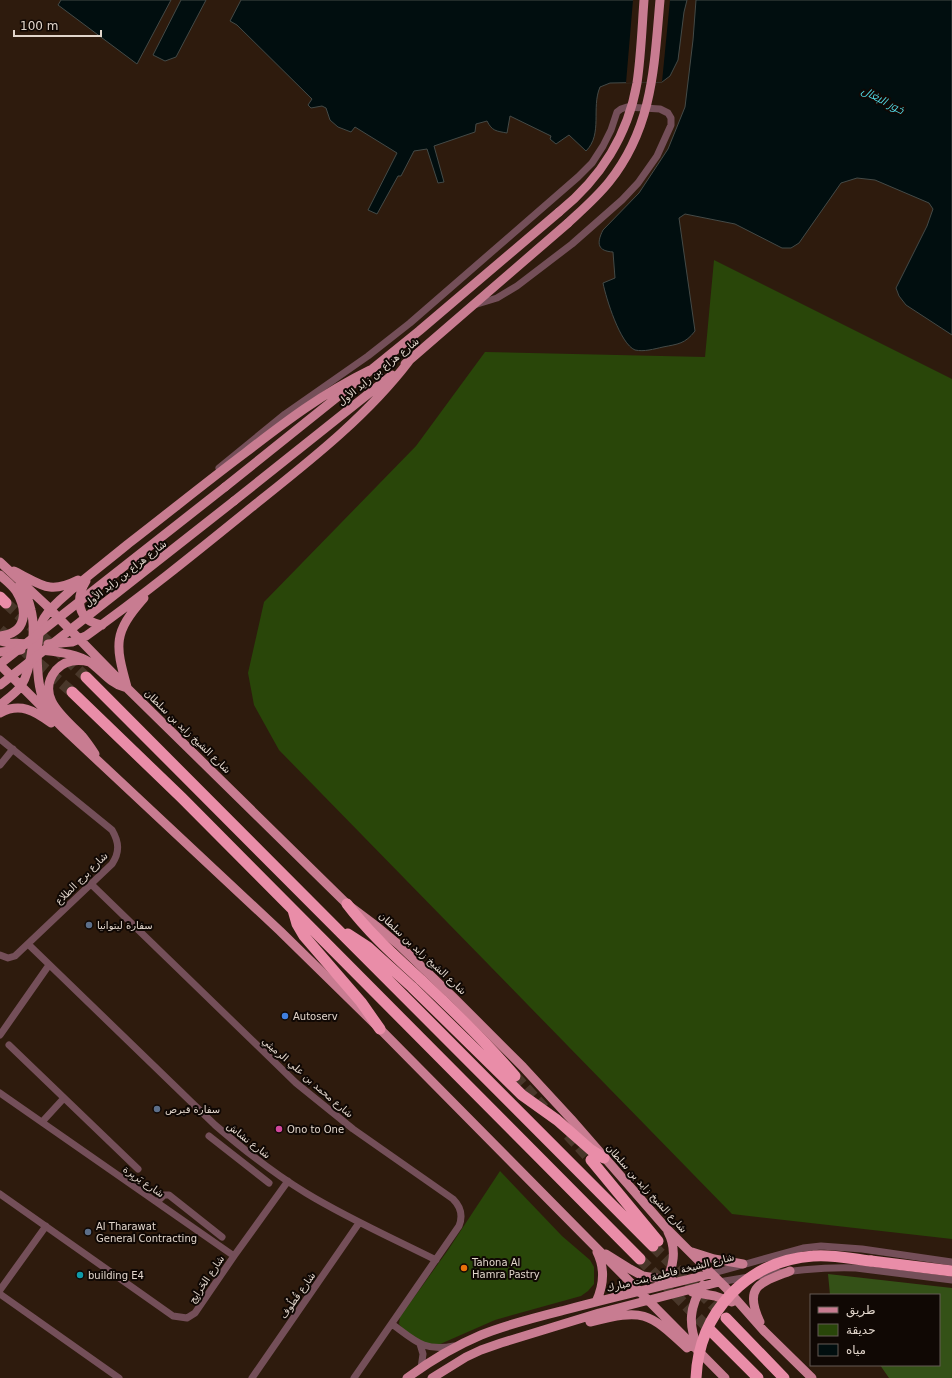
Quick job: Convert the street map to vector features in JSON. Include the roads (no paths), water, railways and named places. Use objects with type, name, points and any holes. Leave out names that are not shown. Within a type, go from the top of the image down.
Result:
[{"type":"highway","points":[[86,677],[337,929],[656,1243],[591,1160]]},
{"type":"highway","points":[[72,692],[182,798],[640,1259]]},
{"type":"highway","points":[[347,904],[372,934],[464,1022],[515,1076]]},
{"type":"highway","points":[[293,910],[297,924],[304,936],[362,1002],[380,1030]]},
{"type":"highway","points":[[337,929],[353,936],[374,952],[429,1003],[522,1095],[558,1120],[590,1150],[604,1158]]},
{"type":"highway","points":[[696,1378],[697,1363],[702,1344],[713,1318],[728,1296],[751,1277],[777,1264],[805,1257],[824,1255],[952,1271]]},
{"type":"highway","points":[[726,1318],[784,1378]]},
{"type":"highway","points":[[712,1331],[758,1378]]},
{"type":"main road","name":"شارع هزاع بن زايد الأول","points":[[0,664],[419,332],[578,195],[599,172],[616,145],[626,122],[636,83],[644,0]]},
{"type":"main road","name":"شارع هزاع بن زايد الأول","points":[[0,686],[409,361],[568,223],[602,191],[626,156],[640,129],[650,91],[660,0]]},
{"type":"main road","points":[[0,652],[81,639],[102,625],[288,478],[381,394],[409,361]]},
{"type":"main road","points":[[0,705],[21,686],[27,672],[40,625],[50,609],[90,574],[199,488],[313,402],[370,370]]},
{"type":"main road","points":[[3,565],[35,582],[50,588],[69,585],[90,574]]},
{"type":"main road","points":[[3,565],[20,584],[29,602],[42,698],[46,706],[64,729]]},
{"type":"main road","name":"شارع الشيخ زايد بن سلطان","points":[[3,565],[81,639],[127,688],[347,904],[387,935],[476,1019],[547,1093],[666,1228],[710,1274],[722,1282],[740,1305],[812,1378]]},
{"type":"main road","points":[[90,574],[81,591],[79,604],[83,613],[89,620],[102,625]]},
{"type":"main road","points":[[0,575],[15,591],[22,606],[23,618],[19,628],[14,632],[0,636]]},
{"type":"main road","points":[[127,688],[118,648],[121,631],[129,615],[158,582]]},
{"type":"main road","points":[[0,641],[35,646],[68,654],[90,662],[113,682],[127,688]]},
{"type":"main road","points":[[90,662],[77,660],[62,664],[52,675],[49,685],[49,692],[54,706],[88,743],[99,762]]},
{"type":"main road","points":[[0,664],[64,729],[280,931],[724,1377]]},
{"type":"main road","points":[[0,713],[11,708],[23,708],[35,712],[64,729]]},
{"type":"main road","points":[[648,1300],[654,1297],[665,1283],[671,1271],[674,1254],[672,1241],[666,1228]]},
{"type":"main road","points":[[596,1249],[614,1258],[636,1273],[685,1290]]},
{"type":"main road","points":[[596,1249],[602,1264],[603,1273],[602,1288],[596,1302]]},
{"type":"main road","points":[[689,1251],[714,1259],[743,1264]]},
{"type":"main road","points":[[764,1330],[753,1307],[753,1296],[755,1291],[763,1283],[790,1271]]},
{"type":"main road","points":[[700,1353],[691,1327],[693,1306],[700,1290],[710,1274]]},
{"type":"main road","name":"شارع الشيخة فاطمة بنت مبارك","points":[[407,1378],[460,1345],[480,1335],[502,1327],[665,1283],[677,1282],[710,1274]]},
{"type":"main road","points":[[677,1282],[740,1305]]},
{"type":"main road","points":[[432,1378],[452,1365],[481,1350],[561,1324],[685,1290],[700,1290],[722,1282]]},
{"type":"main road","points":[[561,1324],[581,1323],[619,1315],[641,1315],[661,1324],[702,1362],[724,1377]]},
{"type":"street","points":[[199,488],[225,462],[285,414],[368,356],[405,327],[578,177],[598,155],[608,137],[617,112],[627,107],[660,109],[666,111],[670,116],[671,121],[668,132],[657,156],[638,183],[593,226],[544,266],[504,294],[490,301],[474,305]]},
{"type":"street","name":"شارع برج الطلاع","points":[[0,739],[107,825],[116,836],[118,843],[116,857],[112,864],[16,956],[4,957],[0,955]]},
{"type":"street","points":[[0,765],[13,749]]},
{"type":"street","name":"شارع محمد بن علي الرميثي","points":[[91,884],[296,1083],[352,1129],[456,1202],[461,1214],[460,1226],[354,1378]]},
{"type":"street","name":"شارع نشاش","points":[[28,944],[215,1125],[247,1152],[288,1182],[359,1223],[436,1260]]},
{"type":"street","points":[[0,1035],[49,964]]},
{"type":"street","name":"شارع يَريِرة","points":[[9,1045],[138,1169]]},
{"type":"street","name":"شارع يَريِرة","points":[[0,1093],[234,1256]]},
{"type":"street","points":[[42,1122],[64,1098]]},
{"type":"street","points":[[209,1136],[269,1184]]},
{"type":"street","points":[[240,1160],[247,1152]]},
{"type":"street","name":"شارع الخَرايِج","points":[[0,1194],[173,1316],[187,1318],[195,1313],[288,1182]]},
{"type":"street","points":[[158,1202],[164,1196],[168,1195],[222,1237]]},
{"type":"street","points":[[197,1230],[204,1223]]},
{"type":"street","name":"شارع قُطُوف","points":[[252,1378],[359,1223]]},
{"type":"street","points":[[0,1290],[46,1226]]},
{"type":"street","name":"شارع الشيخة فاطمة بنت مبارك","points":[[710,1274],[803,1248],[826,1246],[862,1249],[952,1262]]},
{"type":"street","points":[[722,1282],[790,1271],[828,1268],[856,1268],[952,1280]]},
{"type":"street","points":[[0,1294],[119,1378]]},
{"type":"street","points":[[392,1324],[420,1344],[427,1347],[441,1348],[460,1345]]},
{"type":"street","points":[[420,1344],[423,1358],[421,1368]]},
{"type":"water","points":[[61,0],[171,0],[137,64],[58,5]]},
{"type":"water","points":[[181,0],[206,0],[176,57],[165,61],[153,55]]},
{"type":"water","points":[[241,0],[687,0],[678,60],[670,76],[662,82],[610,83],[600,87],[596,103],[596,129],[591,144],[586,151],[569,135],[556,144],[550,139],[551,136],[510,116],[507,133],[495,130],[487,121],[476,124],[475,132],[434,146],[444,182],[438,183],[427,149],[414,151],[401,176],[398,176],[377,214],[368,210],[397,153],[355,127],[351,132],[338,127],[330,120],[326,108],[322,106],[311,108],[308,105],[312,99],[237,25],[230,21]]},
{"type":"water","name":"خور البغال","points":[[696,0],[952,0],[952,335],[906,305],[899,296],[896,288],[927,226],[933,209],[929,203],[875,180],[857,178],[841,183],[799,243],[791,248],[782,248],[735,224],[685,214],[679,218],[695,331],[688,339],[673,345],[638,351],[629,346],[614,320],[603,283],[615,278],[613,252],[604,250],[601,248],[599,243],[603,230],[639,193],[668,149],[685,107]]},
{"type":"tunnel","points":[[6,603],[86,677]]},
{"type":"tunnel","points":[[0,630],[72,692]]},
{"type":"tunnel","points":[[515,1076],[544,1108]]},
{"type":"tunnel","points":[[568,1135],[591,1160]]},
{"type":"tunnel","points":[[653,1246],[724,1316]]},
{"type":"tunnel","points":[[640,1259],[711,1331]]},
{"type":"place","name":"سفارة ليتوانيا","points":[[89,925]]},
{"type":"place","name":"Autoserv","points":[[285,1016]]},
{"type":"place","name":"سفارة قبرص","points":[[157,1109]]},
{"type":"place","name":"Ono to One","points":[[279,1129]]},
{"type":"place","name":"Al Tharawat General Contracting","points":[[88,1232]]},
{"type":"place","name":"Tahona Al Hamra Pastry","points":[[464,1268]]},
{"type":"place","name":"building E4","points":[[80,1275]]}]
